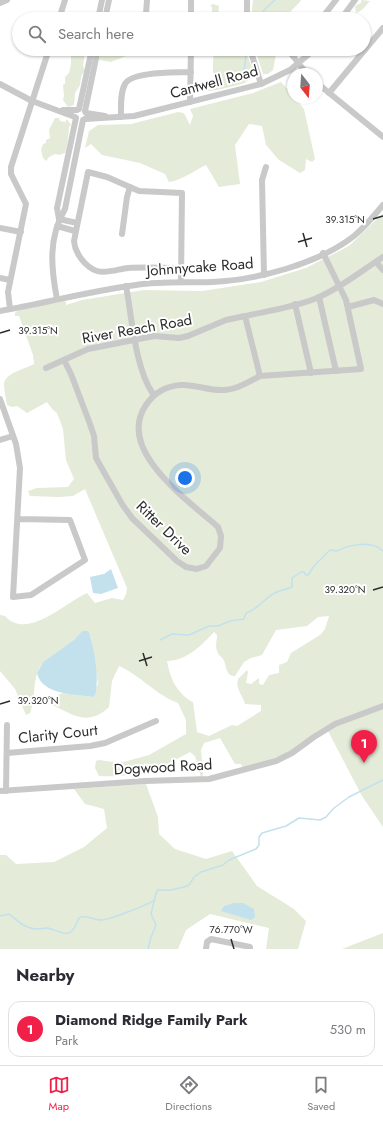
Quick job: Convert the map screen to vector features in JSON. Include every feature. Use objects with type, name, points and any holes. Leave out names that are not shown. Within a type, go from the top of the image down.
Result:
[{"type":"street","points":[[0,2],[7,0]]},
{"type":"street","points":[[61,12],[65,0]]},
{"type":"street","points":[[99,12],[102,0]]},
{"type":"street","points":[[106,12],[109,0]]},
{"type":"street","points":[[146,12],[147,0]]},
{"type":"street","points":[[191,0],[191,12]]},
{"type":"street","points":[[247,0],[247,12]]},
{"type":"street","points":[[327,12],[336,0]]},
{"type":"street","points":[[346,12],[355,0]]},
{"type":"street","points":[[371,42],[383,28]]},
{"type":"street","points":[[10,309],[8,297],[10,280],[26,204],[11,174],[11,167],[47,56]]},
{"type":"street","points":[[57,298],[51,262],[59,218],[65,210],[91,56]]},
{"type":"street","points":[[81,115],[96,56]]},
{"type":"street","points":[[190,102],[191,56]]},
{"type":"street","points":[[252,56],[261,84]]},
{"type":"street","points":[[293,56],[302,68]]},
{"type":"street","name":"Cantwell Road","points":[[0,84],[32,101],[53,109],[81,115],[110,118],[134,116],[261,84],[281,76],[299,65],[308,56]]},
{"type":"street","points":[[329,93],[360,56]]},
{"type":"street","points":[[121,117],[123,89],[130,78],[191,72]]},
{"type":"street","points":[[323,88],[382,135]]},
{"type":"street","points":[[264,274],[262,180],[266,167]]},
{"type":"street","points":[[181,268],[96,271],[75,251],[74,241],[76,223],[88,172],[107,177],[130,188],[147,192],[182,193],[181,282]]},
{"type":"street","points":[[122,234],[126,197],[130,188]]},
{"type":"street","name":"Johnnycake Road","points":[[0,311],[57,298],[126,286],[181,282],[213,282],[264,274],[296,265],[353,237],[370,221],[383,205]]},
{"type":"street","points":[[59,218],[76,223]]},
{"type":"street","points":[[57,226],[75,231]]},
{"type":"street","points":[[0,228],[21,232]]},
{"type":"street","points":[[126,286],[140,366],[147,386],[153,394],[168,387],[182,384],[224,390],[238,387],[260,376],[361,370],[348,307],[323,253]]},
{"type":"street","name":"River Reach Road","points":[[46,368],[76,353],[88,349],[154,336],[179,338],[188,336],[226,320],[319,297],[353,279],[383,257]]},
{"type":"street","points":[[376,262],[383,270]]},
{"type":"street","points":[[0,278],[10,280]]},
{"type":"street","points":[[319,297],[336,371]]},
{"type":"street","points":[[348,307],[374,300],[383,304]]},
{"type":"street","points":[[295,304],[311,373]]},
{"type":"street","points":[[244,316],[260,376]]},
{"type":"street","name":"Ritter Drive","points":[[64,360],[71,374],[94,436],[96,458],[122,504],[132,518],[177,561],[186,567],[197,569],[206,566],[220,548],[221,536],[218,527],[160,474],[143,450],[138,425],[143,409],[153,394]]},
{"type":"street","points":[[0,399],[13,436],[20,468],[19,519],[16,538],[13,597],[31,595],[85,560],[70,520],[19,519]]},
{"type":"street","points":[[0,440],[13,436]]},
{"type":"street","name":"Dogwood Road","points":[[3,791],[106,783],[209,780],[276,761],[292,753],[335,724],[383,706]]},
{"type":"street","name":"Clarity Court","points":[[7,753],[90,746],[105,743],[156,721]]},
{"type":"street","name":"Clarity Court","points":[[3,791],[7,753],[7,725]]},
{"type":"street","points":[[206,949],[207,942],[211,938],[250,947],[250,949]]},
{"type":"green space","points":[[253,0],[301,0],[291,12],[252,12]]},
{"type":"green space","points":[[361,0],[370,1],[362,9],[356,12],[355,6],[361,3]]},
{"type":"green space","points":[[213,4],[219,6],[218,12],[212,12],[212,7],[210,6]]},
{"type":"green space","points":[[71,56],[85,56],[83,66],[85,71],[81,76],[80,85],[75,93],[74,105],[68,107],[63,100],[63,85],[65,84],[65,77],[69,73]]},
{"type":"green space","points":[[100,56],[126,56],[111,62],[99,60]]},
{"type":"green space","points":[[248,56],[254,73],[252,77],[242,84],[228,88],[201,91],[212,89],[212,86],[209,85],[215,80],[213,57]]},
{"type":"green space","points":[[257,56],[276,56],[273,70],[268,74],[263,74]]},
{"type":"green space","points":[[281,82],[287,88],[287,104],[300,104],[304,109],[315,159],[312,162],[306,159],[305,170],[300,173],[279,160],[266,145],[262,126],[249,124],[235,145],[240,184],[219,187],[206,165],[183,177],[169,182],[165,174],[140,163],[102,155],[91,144],[85,148],[89,131],[98,125],[131,124],[178,112],[184,113],[190,125],[193,116],[190,109],[253,93]]},
{"type":"green space","points":[[55,118],[59,118],[60,121],[65,122],[67,119],[71,125],[69,127],[65,153],[59,155],[55,154],[49,157],[46,161],[43,158],[41,150],[43,144],[46,143],[46,140],[50,138],[49,130]]},
{"type":"green space","points":[[383,213],[383,704],[355,714],[284,755],[243,769],[241,764],[235,764],[220,738],[204,743],[201,750],[203,775],[201,777],[195,756],[190,752],[175,760],[174,773],[169,773],[167,766],[163,766],[154,767],[138,773],[127,775],[99,776],[95,768],[96,761],[99,760],[120,763],[149,755],[186,734],[186,720],[178,703],[162,695],[134,674],[119,666],[112,681],[109,707],[102,713],[88,718],[81,717],[68,713],[53,705],[50,698],[63,693],[92,697],[98,684],[91,638],[87,631],[82,631],[75,639],[43,662],[39,668],[35,680],[30,713],[26,715],[15,689],[0,671],[0,615],[5,616],[14,623],[24,624],[35,622],[58,611],[87,593],[95,603],[112,598],[123,600],[127,588],[85,489],[73,496],[30,496],[28,491],[37,488],[68,487],[74,479],[66,460],[63,429],[57,413],[47,402],[27,413],[17,406],[12,407],[7,405],[4,385],[7,377],[34,364],[33,355],[19,316],[15,316],[15,313],[18,310],[64,301],[66,302],[66,305],[82,300],[144,290],[202,291],[261,282],[306,268],[349,246]],"holes":[[[329,616],[325,629],[320,635],[291,653],[287,662],[279,665],[279,673],[269,675],[263,685],[259,684],[259,678],[251,684],[246,683],[247,670],[238,679],[238,689],[245,704],[261,705],[261,711],[237,726],[232,725],[209,736],[197,732],[193,702],[187,699],[175,685],[167,661],[187,655],[199,647],[214,632],[217,635],[217,652],[223,659],[229,674],[235,676],[244,662],[262,655],[276,630],[307,626],[318,617]]]},
{"type":"green space","points":[[383,708],[383,827],[362,796],[328,731],[342,723]]},
{"type":"green space","points":[[146,784],[158,817],[159,834],[175,849],[206,859],[232,851],[257,886],[294,909],[306,921],[298,949],[266,949],[269,928],[210,914],[186,930],[178,949],[0,949],[0,855],[6,855],[16,864],[54,862],[84,847],[107,828],[104,809],[85,804],[74,789]]},
{"type":"green space","points":[[383,933],[383,949],[342,949]]},
{"type":"water","points":[[111,569],[118,588],[101,594],[93,593],[90,577],[104,574]]},
{"type":"water","points":[[82,631],[88,631],[96,663],[97,681],[95,695],[92,697],[68,694],[45,686],[37,673],[43,662],[75,639]]},
{"type":"water","points":[[234,903],[243,903],[254,909],[255,917],[251,920],[221,911],[224,906]]},
{"type":"waterway","points":[[263,12],[275,0]]},
{"type":"waterway","points":[[238,81],[244,71],[246,56]]},
{"type":"waterway","points":[[160,640],[172,634],[189,635],[209,626],[218,626],[230,621],[244,619],[246,613],[255,609],[273,594],[292,587],[292,578],[301,572],[308,575],[314,566],[330,550],[337,551],[350,546],[365,544],[376,546],[383,551]]},
{"type":"waterway","points":[[148,949],[156,925],[151,914],[158,890],[171,890],[189,885],[194,877],[201,872],[223,865],[229,860],[256,849],[259,845],[259,837],[262,833],[286,826],[299,818],[320,820],[326,817],[334,808],[349,797],[383,780]]},
{"type":"waterway","points":[[0,916],[9,914],[29,928],[48,928],[66,934],[73,930],[79,918],[87,917],[97,920],[104,920],[128,912],[153,901]]},
{"type":"place","name":"Diamond Ridge Family Park","points":[[364,763]]}]
